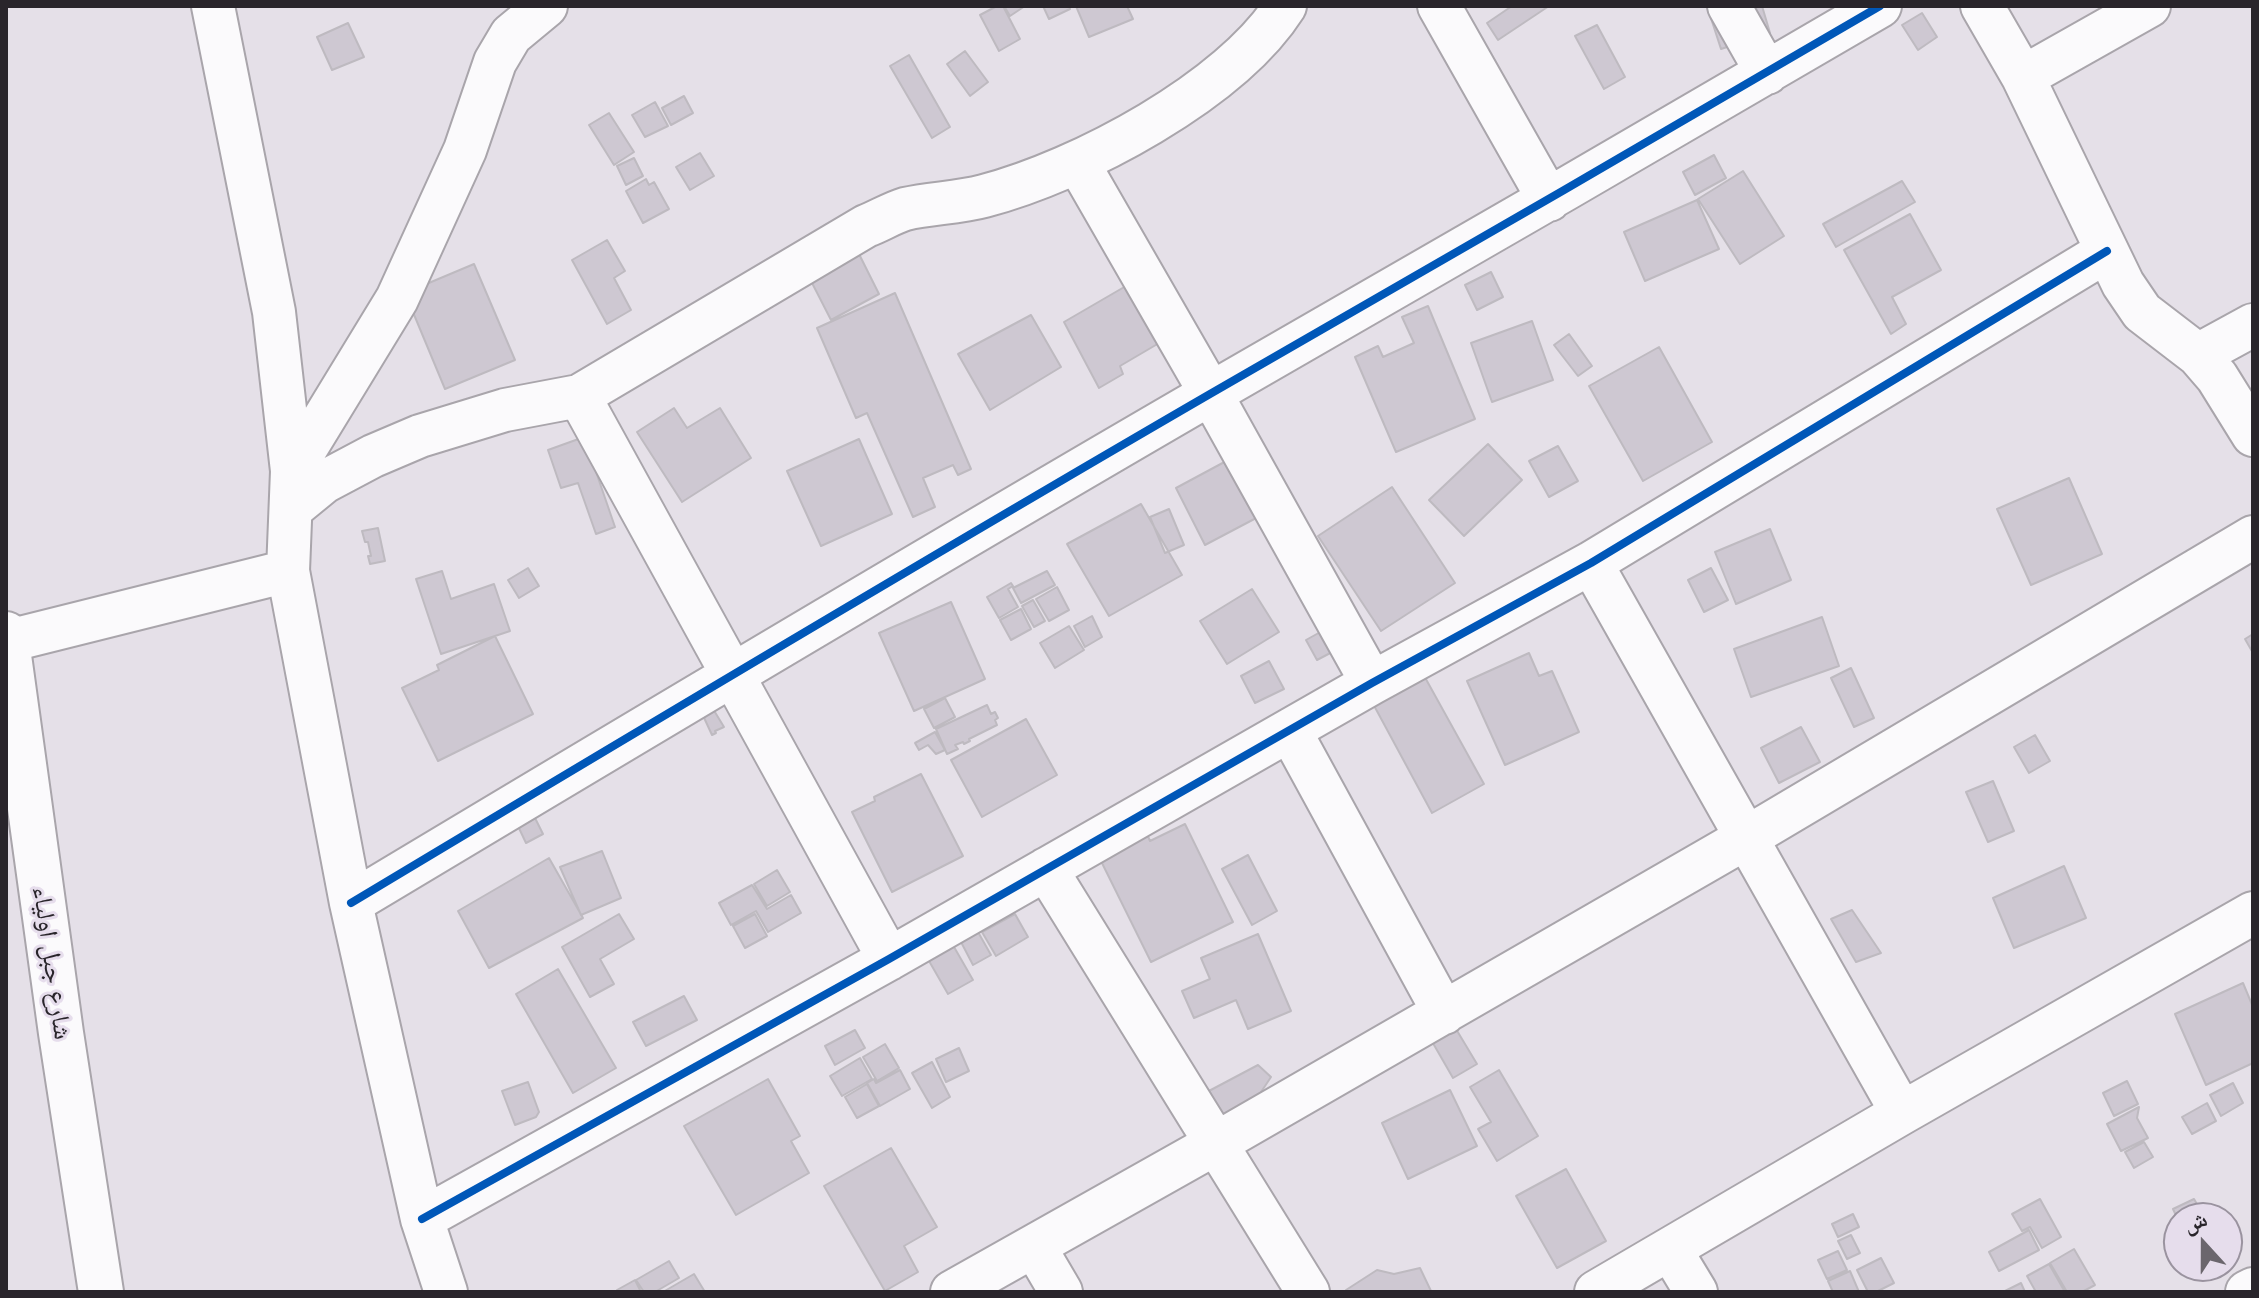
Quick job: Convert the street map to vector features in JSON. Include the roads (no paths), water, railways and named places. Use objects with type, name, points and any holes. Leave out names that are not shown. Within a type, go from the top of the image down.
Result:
[{"type":"highway","name":"شارع جبل اولياء","points":[[7,638],[61,1033],[89,1290]]},
{"type":"street","points":[[213,6],[274,312],[292,490],[288,571],[351,903],[422,1219],[446,1292]]},
{"type":"street","points":[[292,490],[397,299],[465,150],[495,62],[511,35],[546,6]]},
{"type":"street","points":[[292,490],[324,482],[420,436],[505,410],[579,396],[866,226],[904,209],[985,196],[1078,163],[1201,91],[1257,41],[1285,6]]},
{"type":"street","points":[[1439,6],[1549,200]]},
{"type":"street","points":[[1729,6],[1767,73]]},
{"type":"street","points":[[351,903],[733,674],[1880,6]]},
{"type":"street","points":[[1982,6],[2023,77],[2123,284],[2142,312],[2198,355],[2217,377],[2253,435]]},
{"type":"street","points":[[2023,77],[2149,6]]},
{"type":"street","points":[[1078,163],[1372,683]]},
{"type":"street","points":[[422,1219],[889,959],[1372,683],[1591,563],[2107,251]]},
{"type":"street","points":[[2198,355],[2253,325]]},
{"type":"street","points":[[579,396],[889,959]]},
{"type":"street","points":[[952,1292],[1746,838],[2253,537]]},
{"type":"street","points":[[1591,563],[1902,1113]]},
{"type":"street","points":[[7,638],[288,571]]},
{"type":"street","points":[[1290,731],[1444,1013]]},
{"type":"street","points":[[1046,869],[1308,1292]]},
{"type":"street","points":[[1596,1292],[2253,913]]},
{"type":"street","points":[[1034,1246],[1061,1292]]},
{"type":"street","points":[[1670,1249],[1696,1292]]},
{"type":"street","points":[[2247,1292],[2253,1289]]}]
